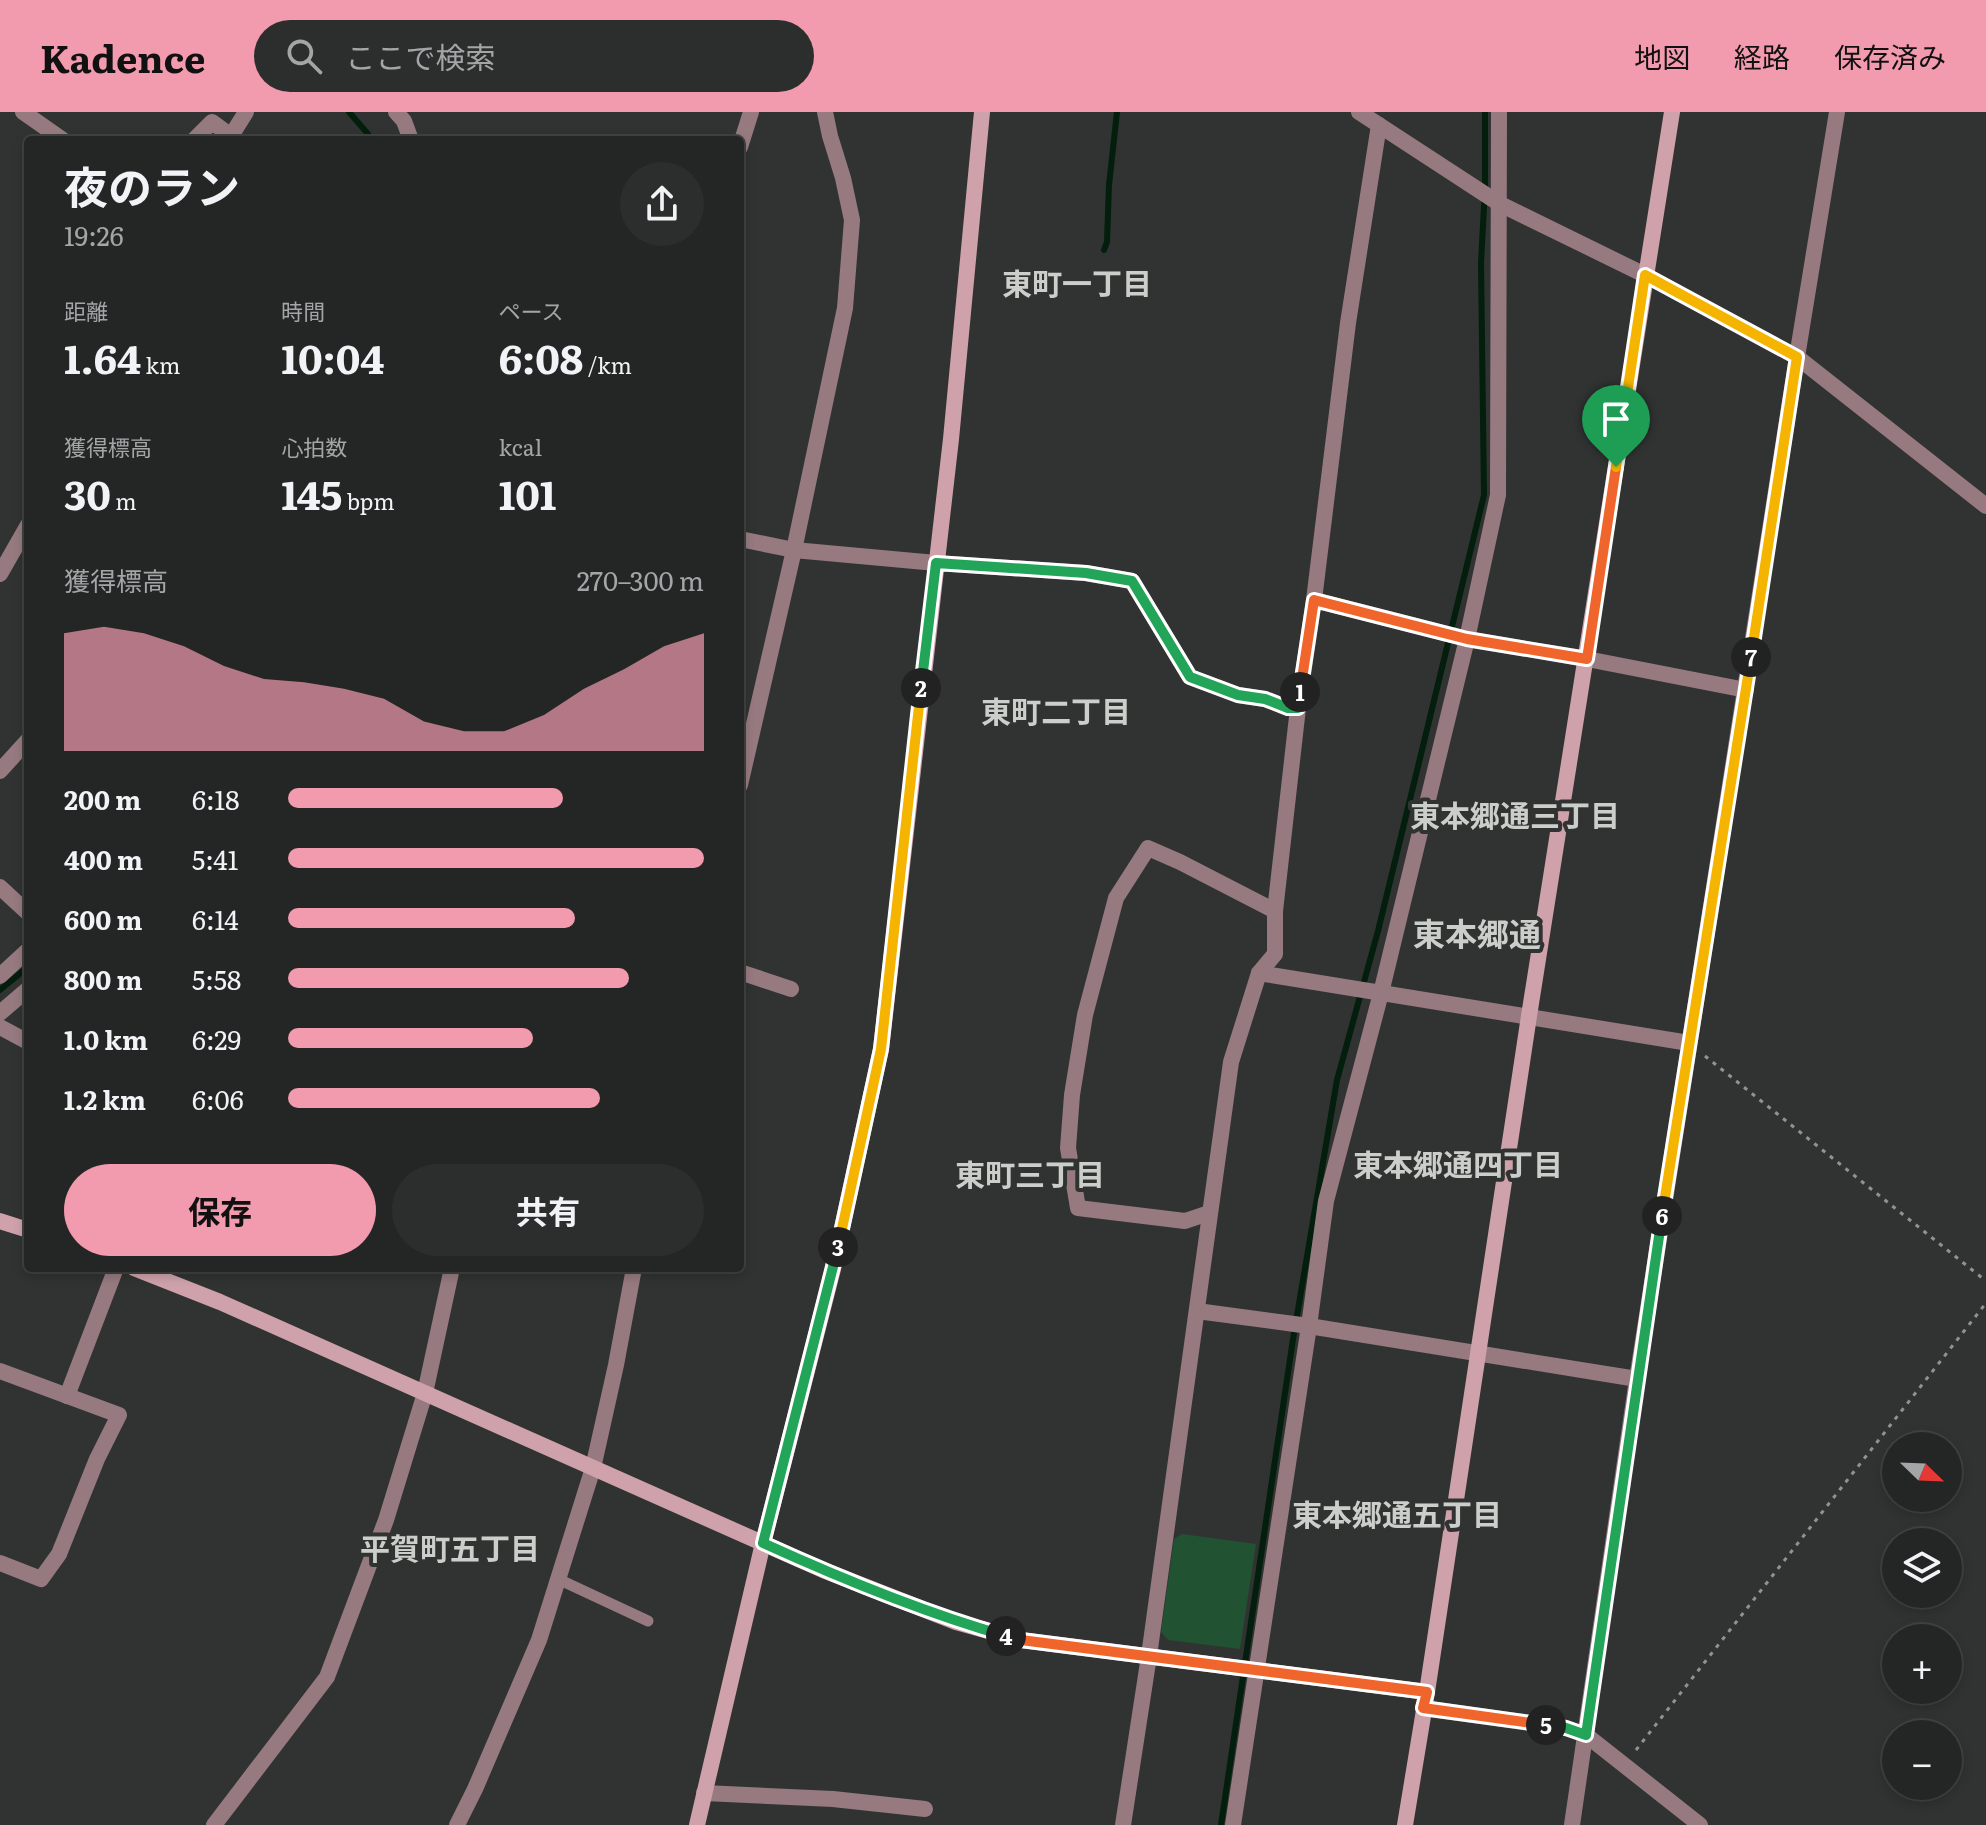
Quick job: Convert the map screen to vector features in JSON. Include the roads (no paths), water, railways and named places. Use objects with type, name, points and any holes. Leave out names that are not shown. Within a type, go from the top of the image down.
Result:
[{"type":"street","points":[[23,112],[57,136]]},
{"type":"street","points":[[232,136],[246,112]]},
{"type":"street","points":[[396,112],[404,121],[410,136]]},
{"type":"street","points":[[743,136],[751,112]]},
{"type":"street","points":[[744,768],[845,308],[852,220],[825,112]]},
{"type":"street","points":[[697,1825],[763,1543],[833,1269],[881,1049],[951,439],[982,112]]},
{"type":"street","points":[[1359,112],[1498,203],[1645,275],[1797,357],[1986,506]]},
{"type":"street","points":[[1233,1825],[1326,1201],[1381,993],[1467,639],[1498,495],[1499,112]]},
{"type":"street","points":[[1405,1825],[1672,112]]},
{"type":"street","points":[[1572,1825],[1637,1379],[1837,112]]},
{"type":"street","points":[[196,136],[208,117],[229,136]]},
{"type":"street","points":[[1123,1825],[1231,1062],[1259,973],[1275,954],[1275,911],[1298,708],[1348,323],[1379,125]]},
{"type":"street","points":[[0,574],[24,532]]},
{"type":"street","points":[[744,540],[794,550],[1086,573],[1132,581],[1190,677],[1238,695],[1298,708]]},
{"type":"street","points":[[1314,600],[1467,639],[1746,690]]},
{"type":"street","points":[[1,769],[24,744]]},
{"type":"street","points":[[1209,1213],[1185,1221],[1078,1208],[1068,1148],[1072,1095],[1085,1015],[1116,898],[1148,848],[1275,911]]},
{"type":"street","points":[[0,887],[24,909]]},
{"type":"street","points":[[0,976],[24,954]]},
{"type":"street","points":[[744,973],[791,989]]},
{"type":"street","points":[[1259,973],[1689,1043]]},
{"type":"street","points":[[0,1013],[24,992]]},
{"type":"street","points":[[0,1027],[24,1040]]},
{"type":"street","points":[[0,1221],[24,1229]]},
{"type":"street","points":[[67,1396],[114,1272]]},
{"type":"street","points":[[144,1272],[220,1302],[823,1570],[956,1622],[1021,1640],[1257,1671],[1566,1728],[1586,1735],[1700,1825]]},
{"type":"street","points":[[214,1825],[327,1677],[386,1520],[425,1393],[451,1272]]},
{"type":"street","points":[[457,1825],[539,1640],[593,1468],[633,1272]]},
{"type":"street","points":[[1197,1311],[1637,1379]]},
{"type":"street","points":[[0,1371],[119,1415],[97,1459],[59,1554],[41,1579],[0,1563]]},
{"type":"street","points":[[704,1793],[833,1799],[925,1809]]},
{"type":"lane","points":[[558,1579],[648,1621]]},
{"type":"waterway","points":[[349,112],[369,136]]},
{"type":"waterway","points":[[1104,250],[1117,112]]},
{"type":"waterway","points":[[1221,1825],[1293,1339],[1337,1080],[1378,931],[1484,495],[1481,263],[1485,112]]},
{"type":"waterway","points":[[0,990],[24,970]]},
{"type":"district","name":"東町一丁目","points":[[1077,285]]},
{"type":"district","name":"東町二丁目","points":[[1056,713]]},
{"type":"district","name":"東本郷通三丁目","points":[[1515,817]]},
{"type":"district","name":"東本郷通","points":[[1477,935]]},
{"type":"district","name":"東本郷通四丁目","points":[[1458,1166]]},
{"type":"district","name":"東町三丁目","points":[[1030,1176]]},
{"type":"district","name":"東本郷通五丁目","points":[[1397,1516]]},
{"type":"district","name":"平賀町五丁目","points":[[450,1550]]}]
